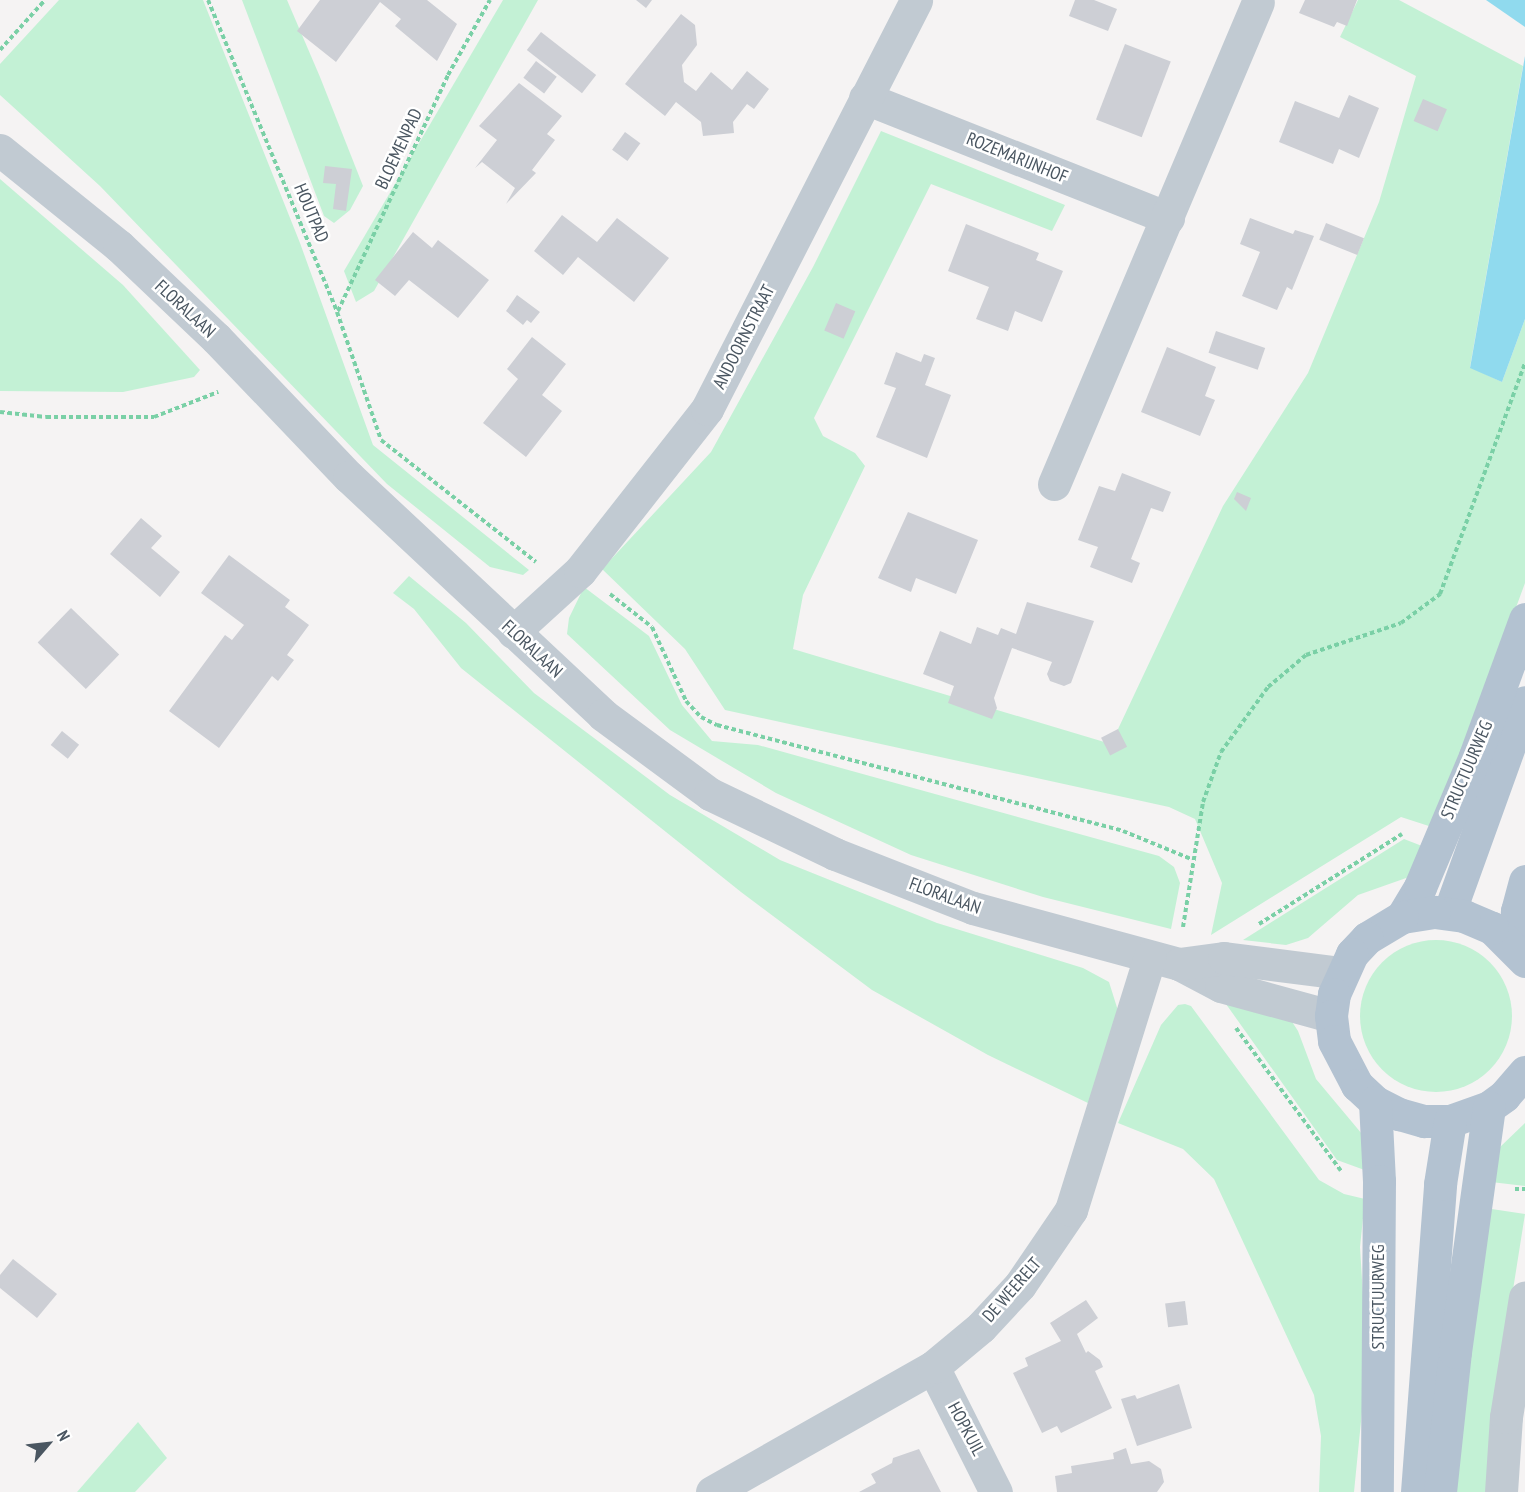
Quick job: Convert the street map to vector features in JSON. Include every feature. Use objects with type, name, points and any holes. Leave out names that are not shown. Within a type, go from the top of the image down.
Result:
[{"type":"main road","name":"STRUCTUURWEG","points":[[1402,917],[1420,887],[1437,840],[1475,756],[1525,619]]},
{"type":"main road","name":"STRUCTUURWEG","points":[[1449,913],[1525,702]]},
{"type":"main road","points":[[1520,955],[1517,911],[1525,881]]},
{"type":"main road","points":[[1520,955],[1492,928],[1449,913],[1402,917],[1367,938],[1341,973],[1331,1016],[1334,1041],[1343,1065],[1375,1102],[1424,1121],[1450,1121],[1489,1107],[1504,1096],[1525,1072]]},
{"type":"main road","name":"STRUCTUURWEG","points":[[1375,1102],[1379,1181],[1377,1492]]},
{"type":"main road","points":[[1440,1492],[1455,1352],[1489,1107]]},
{"type":"main road","points":[[1418,1492],[1440,1184],[1450,1121]]},
{"type":"street","name":"ANDOORNSTRAAT","points":[[513,632],[580,571],[707,409],[916,0]]},
{"type":"street","points":[[1054,484],[1258,2]]},
{"type":"street","name":"ROZEMARIJNHOF","points":[[865,98],[1168,218]]},
{"type":"street","name":"FLORALAAN","points":[[0,150],[119,246],[255,379],[349,477],[603,715],[710,794],[835,854],[973,908],[1165,961],[1221,986],[1331,1016]]},
{"type":"street","name":"FLORALAAN","points":[[1165,961],[1224,958],[1341,973]]},
{"type":"street","name":"DE WEERELT","points":[[712,1492],[933,1367],[981,1327],[1020,1285],[1071,1210],[1165,961]]},
{"type":"street","points":[[1501,1492],[1506,1417],[1525,1297]]},
{"type":"street","name":"HOPKUIL","points":[[933,1367],[996,1492]]},
{"type":"path","points":[[0,50],[45,0]]},
{"type":"path","name":"HOUTPAD","points":[[208,0],[337,312],[381,440],[544,569],[560,551],[580,571]]},
{"type":"path","name":"BLOEMENPAD","points":[[337,312],[448,75],[490,0]]},
{"type":"path","points":[[1165,961],[1203,802],[1221,752],[1268,687],[1306,655],[1401,623],[1440,594],[1525,363]]},
{"type":"path","points":[[0,412],[46,417],[154,417],[255,379]]},
{"type":"path","points":[[580,571],[652,627],[687,701],[701,717],[717,725],[1123,831],[1191,859]]},
{"type":"path","points":[[1224,958],[1229,943],[1396,835],[1420,834],[1437,840]]},
{"type":"green space","points":[[59,0],[203,0],[300,243],[373,445],[529,570],[523,575],[490,567],[387,484],[100,186],[0,95],[0,64]]},
{"type":"green space","points":[[242,0],[287,0],[320,77],[363,186],[350,210],[334,223],[324,216]]},
{"type":"green space","points":[[503,0],[538,0],[374,291],[356,302],[344,271]]},
{"type":"green space","points":[[1358,0],[1399,0],[1523,66],[1470,367],[1502,382],[1525,319],[1525,583],[1435,828],[1401,817],[1211,935],[1222,883],[1195,819],[1169,807],[725,710],[685,649],[602,569],[711,452],[813,267],[881,131],[1065,205],[1052,231],[931,184],[814,418],[823,436],[855,453],[865,466],[803,595],[793,649],[1111,744],[1223,506],[1308,373],[1379,202],[1416,76],[1340,37]]},
{"type":"green space","points":[[0,179],[123,285],[200,370],[194,377],[123,392],[0,391]]},
{"type":"green space","points":[[409,576],[466,623],[534,693],[670,795],[780,860],[937,923],[1083,968],[1109,982],[1120,1017],[1090,1104],[988,1055],[872,990],[741,892],[461,668],[414,609],[393,593]]},
{"type":"green space","points":[[584,587],[649,636],[682,705],[712,741],[758,745],[1159,856],[1174,867],[1180,883],[1171,929],[1043,897],[911,855],[776,793],[670,730],[567,634],[569,618]]},
{"type":"green space","points":[[1404,839],[1422,846],[1409,877],[1358,895],[1308,938],[1286,945],[1243,940]]},
{"type":"green space","points":[[1436,940],[1465,946],[1490,962],[1506,987],[1512,1016],[1506,1045],[1490,1070],[1465,1086],[1436,1092],[1407,1086],[1382,1070],[1366,1045],[1360,1016],[1366,987],[1382,962],[1407,946]]},
{"type":"green space","points":[[1221,997],[1287,1014],[1298,1031],[1316,1079],[1362,1134],[1370,1172],[1337,1160]]},
{"type":"green space","points":[[1178,1005],[1191,1006],[1319,1180],[1344,1194],[1365,1199],[1360,1247],[1367,1361],[1354,1492],[1319,1492],[1321,1436],[1314,1395],[1214,1179],[1183,1149],[1118,1123],[1161,1025]]},
{"type":"green space","points":[[1525,1123],[1525,1186],[1491,1182],[1499,1148]]},
{"type":"green space","points":[[1485,1208],[1525,1214],[1503,1353],[1490,1492],[1446,1492]]},
{"type":"green space","points":[[138,1422],[167,1458],[135,1492],[77,1492]]},
{"type":"water","points":[[1486,0],[1525,0],[1525,27]]},
{"type":"water","points":[[1525,56],[1525,319],[1502,382],[1470,368]]},
{"type":"building","points":[[320,0],[427,0],[457,24],[437,61],[395,26],[401,19],[380,2],[336,62],[297,31]]},
{"type":"building","points":[[636,0],[652,0],[646,8]]},
{"type":"building","points":[[1075,0],[1094,0],[1117,9],[1108,31],[1069,16]]},
{"type":"building","points":[[1305,0],[1357,0],[1347,26],[1337,22],[1334,27],[1299,13]]},
{"type":"building","points":[[681,14],[695,25],[697,45],[682,65],[684,82],[696,91],[711,72],[732,90],[747,71],[769,89],[754,109],[747,104],[733,122],[734,133],[703,136],[701,122],[676,102],[665,116],[625,84]]},
{"type":"building","points":[[541,32],[596,75],[582,93],[527,50]]},
{"type":"building","points":[[1125,44],[1171,62],[1142,137],[1096,120]]},
{"type":"building","points":[[536,61],[557,77],[544,93],[523,78]]},
{"type":"building","points":[[519,83],[562,116],[547,134],[555,140],[532,170],[536,173],[506,204],[515,188],[482,162],[475,168],[497,140],[479,126]]},
{"type":"building","points":[[1349,95],[1379,108],[1359,158],[1339,149],[1333,164],[1279,142],[1295,101],[1339,118]]},
{"type":"building","points":[[1423,99],[1447,109],[1438,131],[1414,121]]},
{"type":"building","points":[[625,132],[640,143],[627,161],[612,150]]},
{"type":"building","points":[[325,166],[352,169],[346,211],[333,209],[336,184],[323,183]]},
{"type":"building","points":[[562,215],[597,242],[617,218],[669,258],[634,302],[578,257],[563,275],[534,251]]},
{"type":"building","points":[[1250,218],[1293,234],[1295,230],[1314,236],[1292,290],[1287,287],[1277,310],[1242,296],[1260,252],[1240,244]]},
{"type":"building","points":[[1326,223],[1364,238],[1357,255],[1319,240]]},
{"type":"building","points":[[966,224],[1039,253],[1036,260],[1063,271],[1042,322],[1015,311],[1008,331],[976,319],[989,287],[948,271]]},
{"type":"building","points":[[413,232],[432,248],[438,240],[489,280],[458,318],[409,280],[395,296],[375,280]]},
{"type":"building","points":[[517,295],[540,312],[531,323],[527,320],[523,325],[506,311]]},
{"type":"building","points":[[836,303],[855,311],[844,339],[824,331]]},
{"type":"building","points":[[1216,331],[1265,348],[1258,370],[1209,353]]},
{"type":"building","points":[[532,337],[566,364],[542,395],[562,411],[526,457],[483,423],[518,379],[507,369]]},
{"type":"building","points":[[1167,347],[1216,367],[1205,396],[1215,400],[1200,436],[1141,412]]},
{"type":"building","points":[[896,352],[921,362],[924,354],[935,358],[925,385],[951,395],[927,458],[876,437],[896,388],[884,384]]},
{"type":"building","points":[[1122,473],[1171,492],[1163,512],[1151,508],[1131,559],[1140,563],[1132,583],[1090,567],[1098,547],[1078,540],[1099,486],[1115,491]]},
{"type":"building","points":[[1237,492],[1251,498],[1246,511],[1234,499]]},
{"type":"building","points":[[908,512],[978,540],[956,594],[916,578],[911,592],[878,578]]},
{"type":"building","points":[[141,518],[162,536],[151,548],[180,572],[160,597],[110,554]]},
{"type":"building","points":[[229,555],[290,600],[285,607],[309,625],[287,655],[294,660],[278,681],[272,676],[219,748],[169,711],[225,635],[232,640],[244,625],[201,593]]},
{"type":"building","points":[[1027,602],[1094,621],[1071,683],[1064,686],[1050,681],[1047,674],[1052,662],[1012,648],[994,698],[997,708],[992,719],[948,703],[954,686],[923,674],[940,631],[971,644],[977,627],[998,635],[1001,628],[1016,634]]},
{"type":"building","points":[[71,608],[119,655],[86,689],[38,643]]},
{"type":"building","points":[[1118,729],[1127,747],[1110,755],[1101,738]]},
{"type":"building","points":[[62,731],[79,745],[68,759],[51,745]]},
{"type":"building","points":[[13,1259],[57,1294],[37,1318],[0,1288],[0,1275]]},
{"type":"building","points":[[1086,1300],[1098,1318],[1077,1334],[1086,1353],[1088,1351],[1100,1360],[1103,1367],[1095,1371],[1112,1408],[1061,1433],[1057,1426],[1042,1433],[1013,1373],[1028,1366],[1025,1358],[1061,1341],[1050,1323]]},
{"type":"building","points":[[1185,1301],[1188,1325],[1168,1327],[1165,1303]]},
{"type":"building","points":[[1179,1384],[1192,1428],[1137,1446],[1121,1399],[1135,1395],[1137,1399]]},
{"type":"building","points":[[1126,1448],[1131,1464],[1149,1461],[1161,1469],[1164,1482],[1157,1492],[1057,1492],[1055,1476],[1072,1473],[1071,1466],[1114,1459],[1113,1453]]},
{"type":"building","points":[[919,1449],[941,1492],[859,1492],[876,1483],[871,1474],[892,1463],[893,1458]]}]
